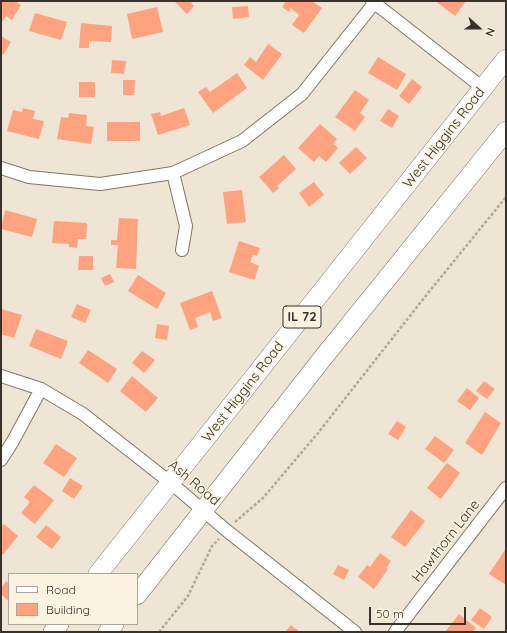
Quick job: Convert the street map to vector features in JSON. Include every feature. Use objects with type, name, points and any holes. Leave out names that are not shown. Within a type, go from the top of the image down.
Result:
[{"type":"main road","name":"West Higgins Road","points":[[99,573],[506,59]]},
{"type":"main road","name":"IL 72","points":[[138,594],[322,359],[506,131]]},
{"type":"street","points":[[1,168],[29,178],[100,184],[173,173],[242,140],[302,94],[374,2],[482,88]]},
{"type":"street","points":[[173,173],[186,226],[182,250]]},
{"type":"street","name":"Ash Road","points":[[1,376],[41,389],[83,414],[355,632]]},
{"type":"street","points":[[1,460],[41,389]]},
{"type":"street","name":"Hawthorn Lane","points":[[394,632],[506,488]]},
{"type":"path","points":[[240,518],[263,498],[318,433],[424,298],[506,197]]},
{"type":"path","points":[[159,632],[188,596],[212,546]]},
{"type":"building","points":[[1,1],[15,1],[21,5],[12,20],[6,16],[1,23]]},
{"type":"building","points":[[174,1],[193,1],[191,3],[194,6],[187,14]]},
{"type":"building","points":[[286,1],[312,1],[322,8],[304,33],[292,25],[299,15],[291,8],[289,12],[282,7]]},
{"type":"building","points":[[435,1],[466,1],[455,16]]},
{"type":"building","points":[[248,6],[249,17],[233,19],[232,7]]},
{"type":"building","points":[[157,7],[163,32],[132,39],[127,14]]},
{"type":"building","points":[[35,13],[67,22],[61,40],[29,31]]},
{"type":"building","points":[[81,23],[112,26],[111,42],[89,41],[89,48],[79,48]]},
{"type":"building","points":[[1,36],[11,42],[3,55],[1,54]]},
{"type":"building","points":[[268,44],[282,54],[263,80],[244,65],[250,57],[256,62]]},
{"type":"building","points":[[378,57],[406,74],[397,90],[368,73]]},
{"type":"building","points":[[112,60],[126,61],[124,74],[111,73]]},
{"type":"building","points":[[237,73],[247,88],[213,113],[198,92],[206,87],[210,92]]},
{"type":"building","points":[[412,79],[422,87],[409,104],[399,96]]},
{"type":"building","points":[[123,80],[135,80],[134,95],[123,95]]},
{"type":"building","points":[[79,82],[95,82],[95,97],[79,97]]},
{"type":"building","points":[[355,90],[369,100],[360,113],[365,117],[355,131],[335,117]]},
{"type":"building","points":[[23,108],[35,111],[33,119],[44,121],[39,139],[7,131],[13,110],[22,112]]},
{"type":"building","points":[[184,108],[190,125],[158,135],[151,114],[160,112],[161,116]]},
{"type":"building","points":[[388,109],[399,116],[392,128],[380,121]]},
{"type":"building","points":[[69,113],[87,115],[86,126],[94,127],[91,144],[57,139],[61,117],[68,118]]},
{"type":"building","points":[[107,122],[140,122],[140,141],[107,141]]},
{"type":"building","points":[[320,124],[337,139],[333,144],[338,148],[326,162],[319,156],[314,162],[298,148]]},
{"type":"building","points":[[356,147],[367,158],[350,174],[339,163]]},
{"type":"building","points":[[284,155],[296,169],[277,186],[279,188],[273,193],[259,177]]},
{"type":"building","points":[[314,182],[324,195],[309,207],[299,193]]},
{"type":"building","points":[[242,190],[246,222],[227,224],[223,192]]},
{"type":"building","points":[[5,210],[37,219],[32,237],[1,229]]},
{"type":"building","points":[[119,218],[138,219],[136,269],[116,268],[118,245],[111,245],[111,240],[117,240]]},
{"type":"building","points":[[54,221],[87,223],[86,239],[78,239],[77,248],[69,247],[69,244],[52,243]]},
{"type":"building","points":[[239,241],[260,248],[257,256],[253,255],[250,262],[259,266],[254,280],[229,272]]},
{"type":"building","points":[[79,256],[93,256],[93,270],[78,270]]},
{"type":"building","points":[[110,274],[114,282],[105,286],[101,278]]},
{"type":"building","points":[[138,275],[166,293],[157,309],[128,291]]},
{"type":"building","points":[[212,291],[222,318],[213,321],[210,312],[195,318],[198,327],[190,330],[180,303]]},
{"type":"building","points":[[77,304],[91,310],[85,323],[71,317]]},
{"type":"building","points":[[1,309],[22,315],[14,338],[1,334]]},
{"type":"building","points":[[157,324],[169,326],[167,340],[155,338]]},
{"type":"building","points":[[36,329],[68,341],[61,359],[29,346]]},
{"type":"building","points":[[88,350],[117,369],[108,383],[79,363]]},
{"type":"building","points":[[142,351],[155,360],[144,373],[132,363]]},
{"type":"building","points":[[132,376],[158,398],[146,412],[120,391]]},
{"type":"building","points":[[484,381],[495,389],[487,399],[476,391]]},
{"type":"building","points":[[467,388],[479,398],[470,410],[457,401]]},
{"type":"building","points":[[485,412],[501,423],[482,455],[465,443]]},
{"type":"building","points":[[397,421],[406,427],[398,440],[388,434]]},
{"type":"building","points":[[435,436],[454,450],[444,463],[425,449]]},
{"type":"building","points":[[56,444],[77,458],[64,477],[43,463]]},
{"type":"building","points":[[447,463],[460,473],[441,499],[427,488]]},
{"type":"building","points":[[70,478],[83,486],[74,499],[62,491]]},
{"type":"building","points":[[34,485],[54,500],[35,524],[21,513],[30,502],[24,497]]},
{"type":"building","points":[[411,510],[425,521],[405,547],[391,537]]},
{"type":"building","points":[[4,524],[18,536],[1,557],[1,527]]},
{"type":"building","points":[[46,525],[61,537],[52,549],[36,537]]},
{"type":"building","points":[[506,548],[506,585],[489,574]]},
{"type":"building","points":[[380,553],[391,561],[386,568],[388,569],[374,589],[358,577],[367,565],[370,567]]},
{"type":"building","points":[[338,565],[349,570],[344,580],[333,574]]},
{"type":"building","points":[[6,581],[8,582],[7,600],[1,594],[1,588]]},
{"type":"building","points":[[480,608],[492,617],[484,629],[471,620]]},
{"type":"building","points":[[459,614],[476,628],[473,632],[445,632]]},
{"type":"building","points":[[291,625],[300,632],[285,632]]}]
